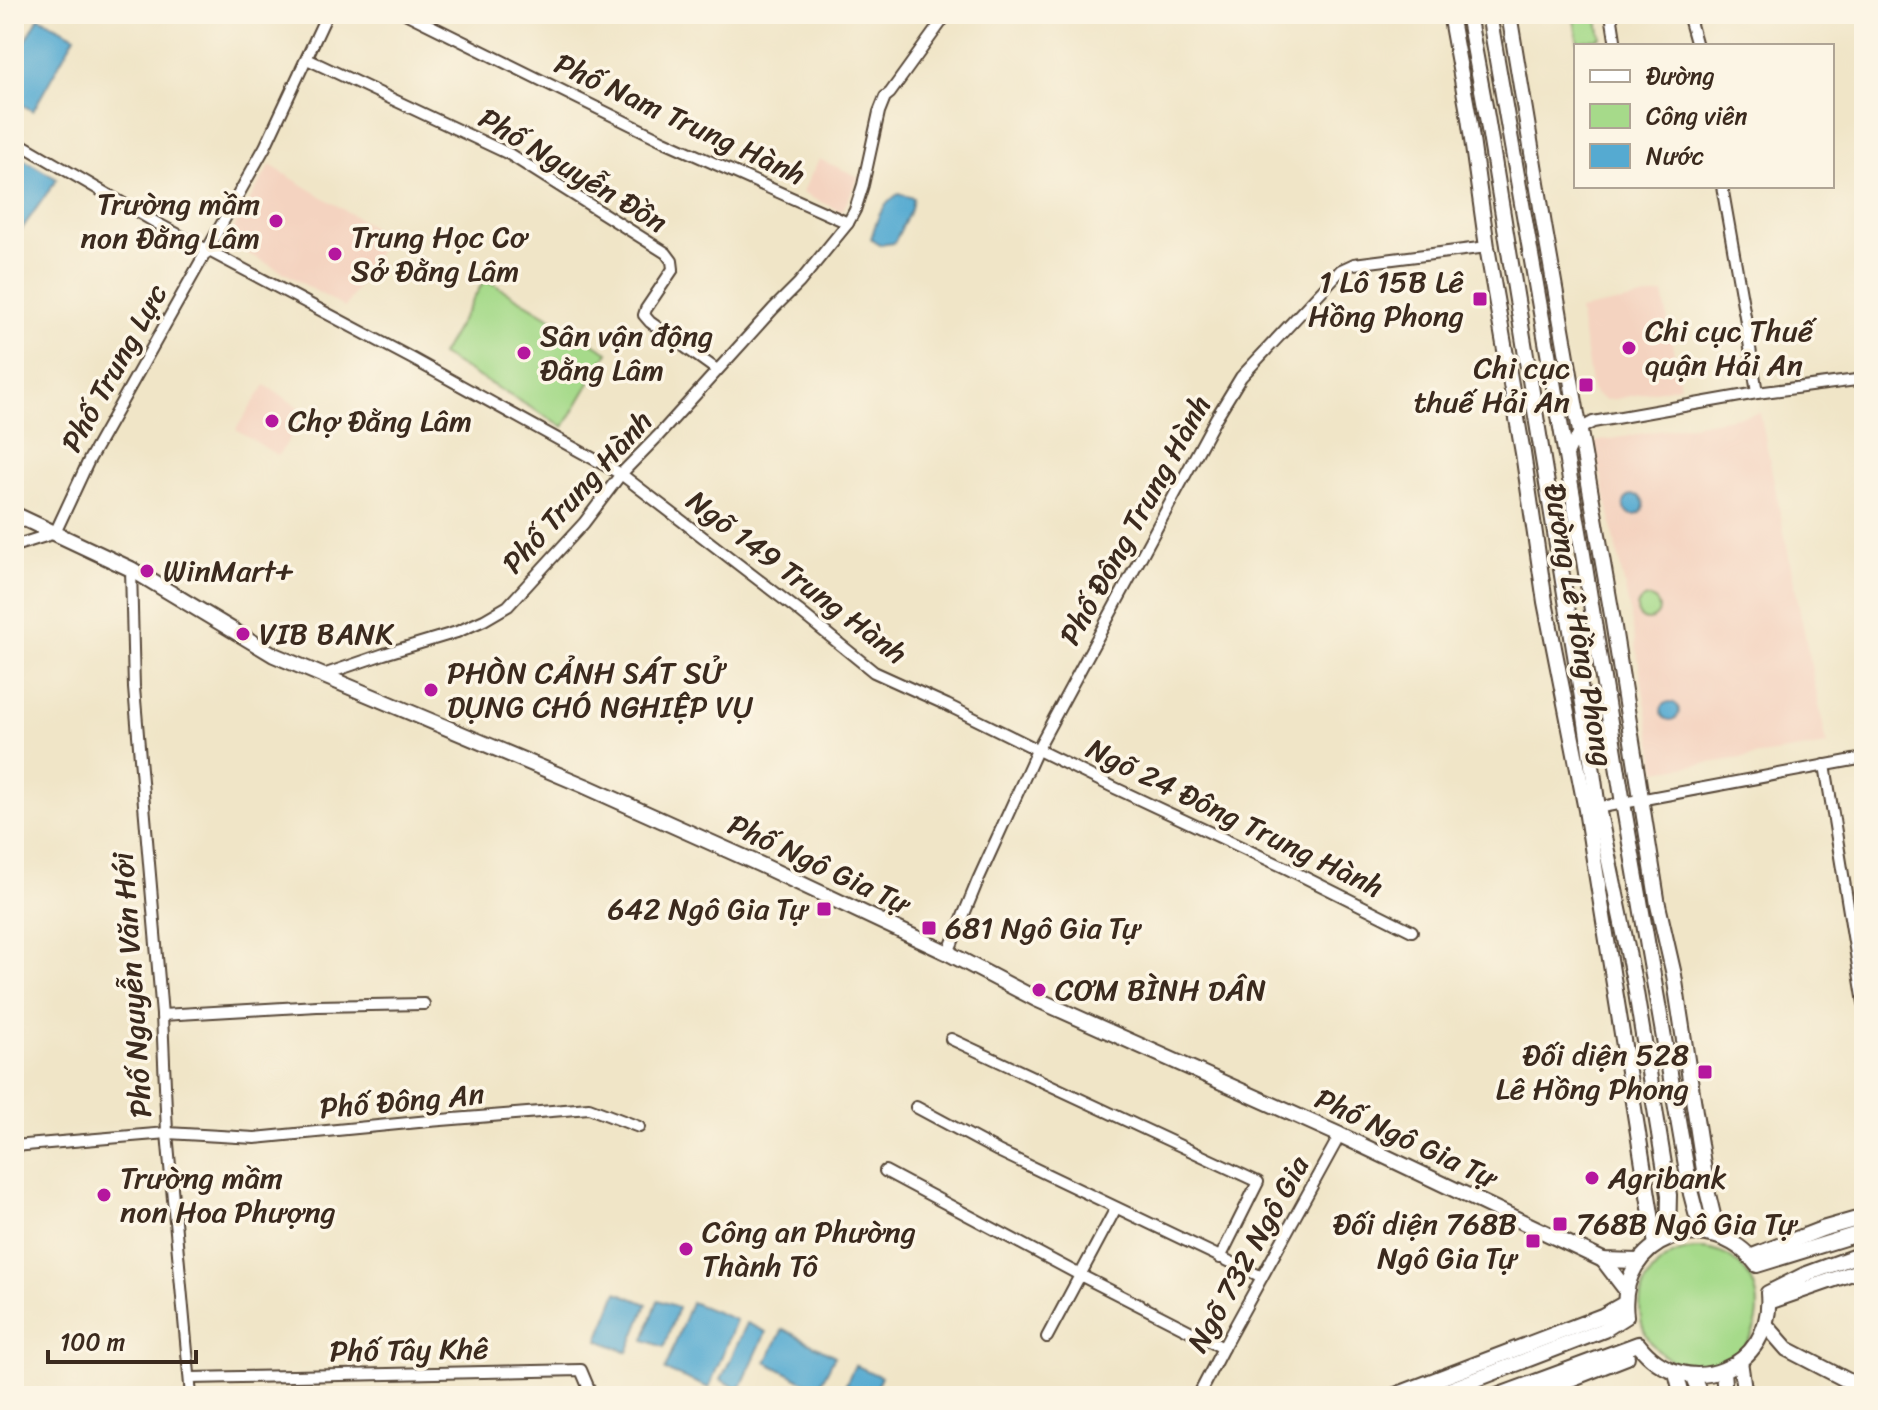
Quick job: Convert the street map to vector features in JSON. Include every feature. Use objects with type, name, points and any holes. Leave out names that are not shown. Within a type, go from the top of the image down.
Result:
[{"type":"main road","name":"Đường Lê Hồng Phong","points":[[1450,14],[1545,602],[1636,989],[1670,1198],[1662,1242]]},
{"type":"main road","name":"Đường Lê Hồng Phong","points":[[1468,14],[1585,716],[1592,809],[1662,1242]]},
{"type":"main road","name":"Đường Lê Hồng Phong","points":[[1489,14],[1691,1194],[1696,1213],[1712,1235]]},
{"type":"main road","name":"Đường Lê Hồng Phong","points":[[1509,14],[1615,630],[1658,905],[1674,975],[1712,1235]]},
{"type":"main road","points":[[1469,118],[1525,113]]},
{"type":"main road","name":"Phố Ngô Gia Tự","points":[[14,514],[131,569],[274,655],[585,786],[948,953],[1036,999],[1340,1135],[1603,1260]]},
{"type":"main road","points":[[1754,1261],[1822,1229],[1864,1217]]},
{"type":"main road","points":[[1754,1261],[1864,1232]]},
{"type":"main road","points":[[1433,1396],[1604,1330],[1626,1303],[1631,1275],[1639,1261],[1662,1242],[1680,1234],[1712,1235],[1736,1244],[1754,1261]]},
{"type":"main road","points":[[1768,1298],[1804,1275],[1864,1253]]},
{"type":"main road","points":[[1626,1303],[1603,1260],[1639,1261]]},
{"type":"main road","points":[[1768,1298],[1864,1269]]},
{"type":"main road","points":[[1745,1396],[1746,1356],[1766,1325],[1768,1298]]},
{"type":"main road","points":[[1393,1396],[1602,1316],[1626,1303]]},
{"type":"main road","points":[[1766,1325],[1787,1349],[1864,1389]]},
{"type":"main road","points":[[1640,1348],[1652,1360],[1676,1372],[1692,1375],[1713,1374],[1746,1356],[1787,1349]]},
{"type":"main road","points":[[1497,1396],[1640,1348]]},
{"type":"main road","points":[[1527,1396],[1640,1348]]},
{"type":"main road","points":[[1723,1371],[1725,1396]]},
{"type":"main road","points":[[1676,1372],[1682,1396]]},
{"type":"main road","points":[[1692,1375],[1701,1396]]},
{"type":"street","name":"Phố Trung Lực","points":[[55,533],[89,460],[265,147],[327,14]]},
{"type":"street","name":"Phố Nam Trung Hành","points":[[407,14],[664,141],[848,223]]},
{"type":"street","name":"Phố Trung Hành","points":[[323,675],[457,632],[508,606],[584,523],[621,474],[799,283],[848,223],[863,185],[876,123],[885,97],[947,14]]},
{"type":"street","points":[[1611,14],[1616,44]]},
{"type":"street","points":[[1688,14],[1696,44]]},
{"type":"street","name":"Phố Nguyễn Đồn","points":[[307,59],[509,154],[666,253],[673,269],[644,315],[717,370]]},
{"type":"street","name":"Ngõ 149 Trung Hành","points":[[14,140],[208,251],[621,474],[874,672],[1038,748]]},
{"type":"street","points":[[1722,188],[1757,393]]},
{"type":"street","name":"Phố Đông Trung Hành","points":[[948,953],[1038,748],[1241,377],[1341,270],[1354,264],[1487,247]]},
{"type":"street","points":[[1566,459],[1580,429],[1593,422],[1757,393],[1864,379]]},
{"type":"street","points":[[14,546],[55,533]]},
{"type":"street","name":"Phố Nguyễn Văn Hới","points":[[131,569],[134,688],[162,1015],[167,1133],[191,1396]]},
{"type":"street","name":"Ngõ 24 Đông Trung Hành","points":[[1038,748],[1412,931]]},
{"type":"street","points":[[1592,809],[1864,758]]},
{"type":"street","points":[[1825,765],[1864,1003]]},
{"type":"street","points":[[162,1015],[317,1006],[424,1004]]},
{"type":"street","points":[[951,1039],[1258,1182],[1220,1258]]},
{"type":"street","points":[[916,1107],[998,1151],[1262,1277]]},
{"type":"street","name":"Phố Đông An","points":[[14,1146],[167,1133],[255,1138],[589,1108],[639,1127]]},
{"type":"street","name":"Ngõ 732 Ngô Gia","points":[[1198,1396],[1340,1135]]},
{"type":"street","points":[[885,1171],[1223,1348]]},
{"type":"street","points":[[1047,1337],[1116,1208]]},
{"type":"street","name":"Phố Tây Khê","points":[[191,1378],[581,1370],[592,1396]]},
{"type":"shaded area","points":[[819,159],[859,177],[842,212],[802,193]]},
{"type":"shaded area","points":[[270,165],[387,236],[345,308],[226,242]]},
{"type":"shaded area","name":"Chi cục Thuế quận Hải An","points":[[1663,294],[1680,386],[1616,399],[1606,400],[1596,395],[1592,390],[1579,310]]},
{"type":"shaded area","name":"Chợ Đằng Lâm","points":[[265,385],[307,413],[278,456],[236,429]]},
{"type":"shaded area","points":[[1760,413],[1827,745],[1657,771],[1630,612],[1594,442]]},
{"type":"green space","points":[[1573,14],[1597,14],[1601,38],[1578,42]]},
{"type":"green space","name":"Sân vận động Đằng Lâm","points":[[485,279],[608,352],[564,427],[441,355]]},
{"type":"green space","points":[[1648,598],[1656,601],[1659,609],[1656,617],[1648,620],[1640,617],[1637,609],[1640,601]]},
{"type":"green space","points":[[1699,1249],[1722,1254],[1741,1266],[1753,1285],[1758,1308],[1753,1331],[1741,1350],[1722,1362],[1699,1367],[1676,1362],[1657,1350],[1645,1331],[1640,1308],[1645,1285],[1657,1266],[1676,1254]]},
{"type":"water","points":[[39,17],[75,36],[33,111],[14,100],[14,62]]},
{"type":"water","points":[[23,159],[57,179],[14,240],[14,175]]},
{"type":"water","points":[[898,194],[913,198],[911,209],[894,243],[879,245],[871,239],[877,219]]},
{"type":"water","points":[[1634,495],[1641,498],[1644,505],[1641,512],[1634,515],[1627,512],[1624,505],[1627,498]]},
{"type":"water","points":[[1666,702],[1674,702],[1679,711],[1677,718],[1666,720],[1661,715],[1661,707]]},
{"type":"water","points":[[617,1292],[647,1304],[628,1352],[598,1340]]},
{"type":"water","points":[[658,1300],[678,1307],[664,1347],[644,1340]]},
{"type":"water","points":[[691,1302],[736,1320],[709,1388],[665,1370]]},
{"type":"water","points":[[747,1323],[766,1332],[740,1389],[721,1380]]},
{"type":"water","points":[[783,1329],[835,1356],[818,1389],[766,1362]]},
{"type":"water","points":[[855,1365],[881,1377],[871,1396],[840,1396]]},
{"type":"place","name":"Trường mầm non Đằng Lâm","points":[[276,221]]},
{"type":"place","name":"Trung Học Cơ Sở Đằng Lâm","points":[[335,254]]},
{"type":"place","name":"1 Lô 15B Lê Hồng Phong","points":[[1480,299]]},
{"type":"place","name":"Chi cục Thuế quận Hải An","points":[[1629,348]]},
{"type":"place","name":"Sân vận động Đằng Lâm","points":[[524,353]]},
{"type":"place","name":"Chi cục thuế Hải An","points":[[1586,385]]},
{"type":"place","name":"Chợ Đằng Lâm","points":[[272,421]]},
{"type":"place","name":"WinMart+","points":[[147,571]]},
{"type":"place","name":"VIB BANK","points":[[243,634]]},
{"type":"place","name":"PHÒN CẢNH SÁT SỬ DỤNG CHÓ NGHIỆP VỤ","points":[[431,690]]},
{"type":"place","name":"642 Ngô Gia Tự","points":[[824,909]]},
{"type":"place","name":"681 Ngô Gia Tự","points":[[929,928]]},
{"type":"place","name":"CƠM BÌNH DÂN","points":[[1039,990]]},
{"type":"place","name":"Đối diện 528 Lê Hồng Phong","points":[[1705,1072]]},
{"type":"place","name":"Agribank","points":[[1592,1178]]},
{"type":"place","name":"Trường mầm non Hoa Phượng","points":[[104,1195]]},
{"type":"place","name":"768B Ngô Gia Tự","points":[[1560,1224]]},
{"type":"place","name":"Đối diện 768B Ngô Gia Tự","points":[[1533,1241]]},
{"type":"place","name":"Công an Phường Thành Tô","points":[[686,1249]]}]
